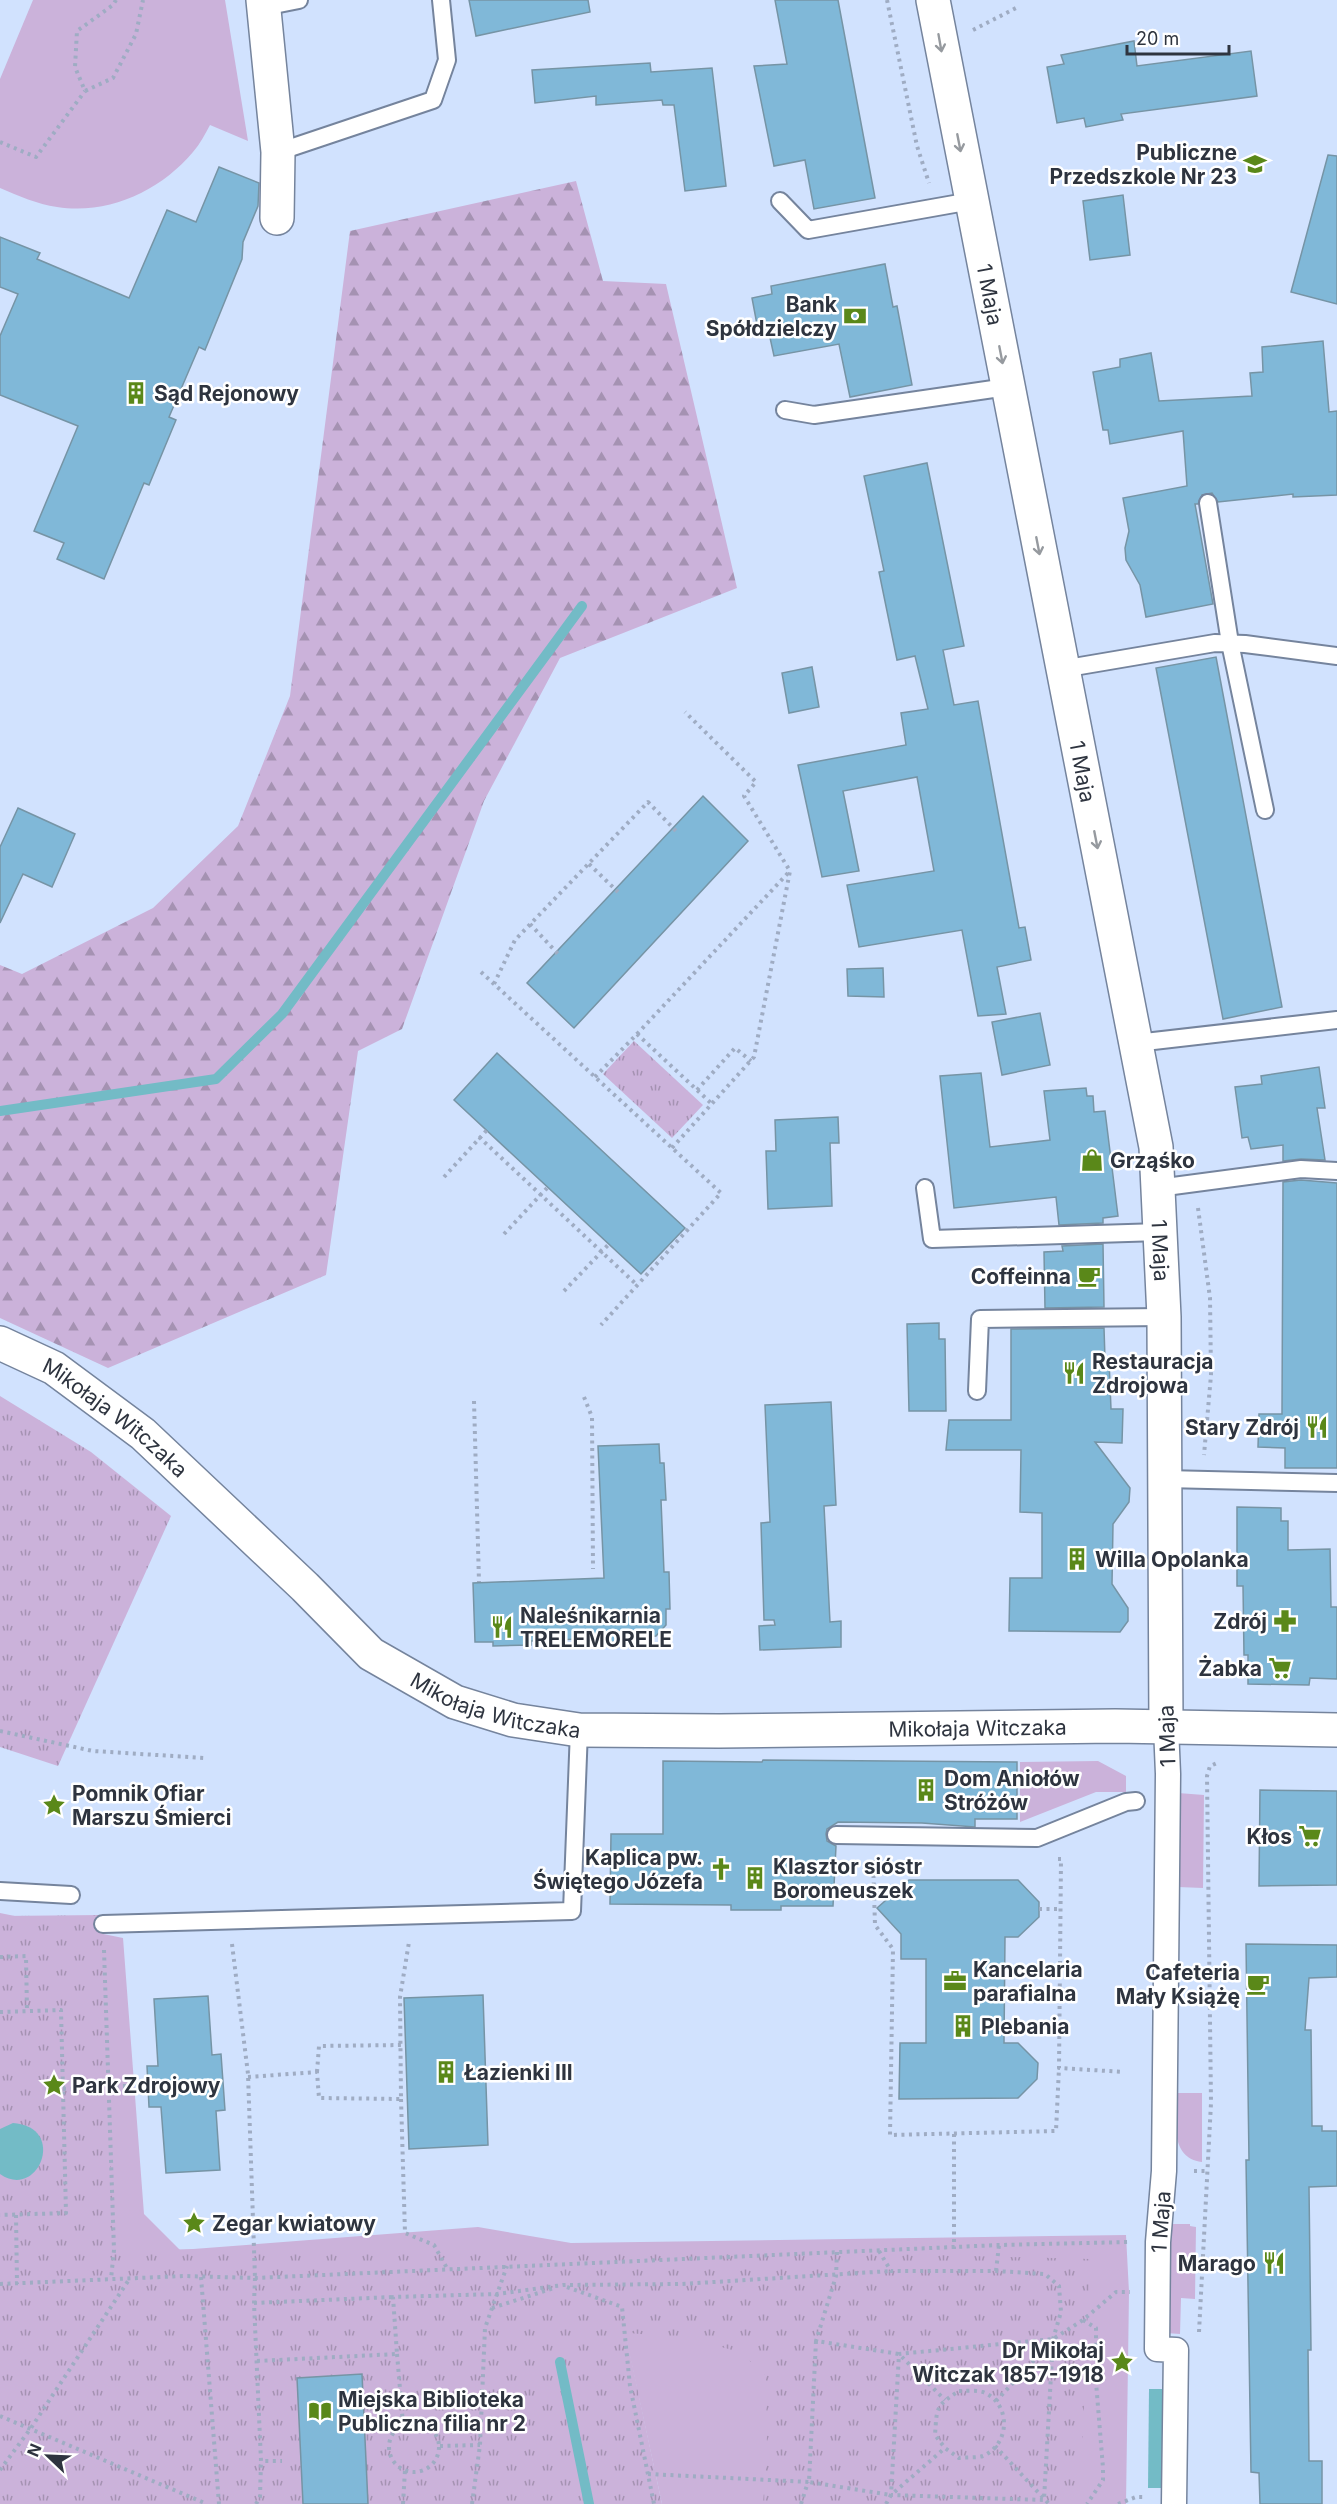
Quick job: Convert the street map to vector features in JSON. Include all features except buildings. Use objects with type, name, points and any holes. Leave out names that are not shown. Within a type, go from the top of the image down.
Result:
[{"type":"street","name":"1 Maja","points":[[933,0],[1156,1147],[1164,1317],[1166,1760],[1168,1774],[1164,2171],[1158,2242],[1157,2349],[1176,2350],[1163,2500]]},
{"type":"street","points":[[264,3],[278,152],[277,218]]},
{"type":"street","name":"Mikołaja Witczaka","points":[[0,1343],[54,1368],[143,1434],[305,1587],[371,1654],[456,1702],[513,1720],[579,1730],[719,1731],[1115,1726],[1337,1730]]},
{"type":"lane","points":[[264,3],[299,0]]},
{"type":"lane","points":[[278,152],[433,100],[447,60],[441,0]]},
{"type":"lane","points":[[780,201],[808,230],[971,201]]},
{"type":"lane","points":[[785,410],[814,415],[1007,387]]},
{"type":"lane","points":[[1208,503],[1230,644],[1265,810]]},
{"type":"lane","points":[[1062,669],[1215,643],[1337,656]]},
{"type":"lane","points":[[1136,1043],[1337,1020]]},
{"type":"lane","points":[[1158,1188],[1301,1168],[1337,1171]]},
{"type":"lane","points":[[925,1188],[932,1239],[1160,1232]]},
{"type":"lane","points":[[977,1391],[980,1319],[1164,1317]]},
{"type":"lane","points":[[1165,1479],[1337,1483]]},
{"type":"lane","points":[[103,1924],[572,1911],[579,1730]]},
{"type":"lane","points":[[836,1835],[1037,1838],[1126,1802],[1136,1801]]},
{"type":"lane","points":[[0,1891],[70,1895]]},
{"type":"path","points":[[86,91],[75,67],[77,31],[113,5],[116,0]]},
{"type":"path","points":[[0,142],[36,157],[86,91],[113,78],[136,34],[142,0]]},
{"type":"path","points":[[887,0],[917,146],[937,206]]},
{"type":"path","points":[[672,1148],[754,1057],[790,871],[744,796],[756,782],[685,712]]},
{"type":"path","points":[[494,984],[515,940],[648,802],[676,831]]},
{"type":"path","points":[[589,864],[618,892]]},
{"type":"path","points":[[595,1077],[790,871]]},
{"type":"path","points":[[530,924],[560,955]]},
{"type":"path","points":[[481,972],[721,1193],[601,1325]]},
{"type":"path","points":[[637,1034],[712,1104]]},
{"type":"path","points":[[697,1090],[735,1048],[751,1061]]},
{"type":"path","points":[[444,1177],[487,1130]]},
{"type":"path","points":[[479,1137],[637,1285]]},
{"type":"path","points":[[504,1234],[548,1187]]},
{"type":"path","points":[[564,1291],[609,1244]]},
{"type":"path","points":[[584,1397],[592,1417],[593,1569]]},
{"type":"path","points":[[474,1401],[480,1582]]},
{"type":"path","points":[[0,1731],[93,1751],[205,1758]]},
{"type":"path","points":[[1208,2171],[1211,2103],[1207,1776],[1210,1766],[1227,1757]]},
{"type":"path","points":[[873,1854],[875,1925],[892,1949],[890,2135],[1056,2131],[1059,2068],[1061,1859],[1049,1859]]},
{"type":"path","points":[[1039,1909],[1060,1909]]},
{"type":"path","points":[[413,1916],[400,1997],[405,2233],[434,2245],[448,2270]]},
{"type":"path","points":[[230,1922],[248,2078],[261,2461],[260,2497],[256,2504]]},
{"type":"path","points":[[103,1924],[114,2250],[111,2279]]},
{"type":"path","points":[[0,1957],[26,1956],[27,2012]]},
{"type":"path","points":[[0,2012],[62,2010],[66,2213],[0,2215]]},
{"type":"path","points":[[401,2045],[319,2046],[318,2072],[319,2098],[402,2099]]},
{"type":"path","points":[[1059,2068],[1124,2072]]},
{"type":"path","points":[[248,2078],[318,2072]]},
{"type":"path","points":[[63,2089],[146,2085]]},
{"type":"path","points":[[954,2134],[954,2249]]},
{"type":"path","points":[[16,2215],[17,2284]]},
{"type":"path","points":[[0,2284],[130,2278],[255,2278],[837,2252],[954,2249],[999,2245],[1133,2242]]},
{"type":"path","points":[[996,2271],[999,2245]]},
{"type":"path","points":[[879,2251],[891,2271]]},
{"type":"path","points":[[801,2504],[808,2482],[816,2341],[836,2276],[837,2252]]},
{"type":"path","points":[[472,2504],[480,2445],[484,2328],[507,2266]]},
{"type":"path","points":[[254,2303],[497,2294],[563,2285],[682,2284],[891,2271],[996,2271],[1045,2274],[1059,2286],[1061,2312],[1053,2340],[1044,2499]]},
{"type":"path","points":[[201,2277],[219,2504]]},
{"type":"path","points":[[0,2470],[31,2428],[130,2278]]},
{"type":"path","points":[[492,2308],[563,2285],[622,2307],[630,2386],[654,2504]]},
{"type":"path","points":[[996,2401],[1053,2340],[1116,2292]]},
{"type":"path","points":[[393,2297],[403,2424]]},
{"type":"path","points":[[1083,2319],[1096,2328],[1096,2382],[1103,2468],[1103,2480],[1087,2504]]},
{"type":"path","points":[[816,2341],[898,2354],[1053,2340]]},
{"type":"path","points":[[257,2361],[397,2354]]},
{"type":"path","points":[[898,2354],[945,2400]]},
{"type":"path","points":[[891,2495],[898,2354]]},
{"type":"path","points":[[959,2391],[982,2392],[996,2401],[1005,2414],[1004,2431],[994,2446],[983,2456],[959,2458],[945,2448],[935,2435],[937,2409],[945,2400],[959,2391]]},
{"type":"path","points":[[0,2416],[207,2504]]},
{"type":"path","points":[[412,2421],[422,2422],[431,2428],[440,2446],[438,2456],[432,2465],[424,2470],[405,2470],[397,2465],[389,2449],[390,2439],[395,2430],[412,2421]]},
{"type":"path","points":[[440,2446],[480,2445]]},
{"type":"path","points":[[994,2446],[1049,2504]]},
{"type":"path","points":[[886,2504],[891,2495],[945,2448]]},
{"type":"path","points":[[261,2461],[282,2461]]},
{"type":"path","points":[[403,2504],[405,2470]]},
{"type":"path","points":[[648,2474],[808,2482],[891,2495],[1044,2499]]},
{"type":"path","points":[[1118,2504],[1136,2497],[1163,2500]]},
{"type":"green space","points":[[33,0],[225,0],[248,141],[210,125],[193,152],[165,178],[132,197],[96,207],[76,209],[50,206],[0,188],[0,79]]},
{"type":"green space","points":[[576,181],[603,281],[666,284],[737,588],[560,658],[484,801],[402,1029],[358,1051],[326,1275],[108,1368],[0,1318],[0,965],[22,974],[153,908],[238,826],[290,696],[350,231]]},
{"type":"green space","points":[[634,1041],[703,1105],[672,1138],[603,1074]]},
{"type":"green space","points":[[0,1396],[91,1452],[171,1516],[58,1766],[0,1747]]},
{"type":"green space","points":[[1098,1761],[1126,1776],[1126,1792],[1096,1792],[1020,1822],[1020,1762]]},
{"type":"green space","points":[[1178,1793],[1204,1795],[1203,1888],[1178,1887]]},
{"type":"green space","name":"Park Zdrojowy","points":[[0,1913],[123,1938],[144,2214],[180,2250],[478,2227],[571,2243],[1126,2235],[1129,2292],[1126,2504],[662,2504],[622,2319],[0,2504]]},
{"type":"green space","name":"Park Zdrojowy","points":[[102,1915],[114,2250],[584,2246],[1090,2259],[1080,2504],[763,2504],[767,2452],[766,2376],[740,2352],[691,2339],[630,2333],[626,2335],[662,2504],[0,2504],[0,1916]]},
{"type":"green space","points":[[1176,2093],[1202,2093],[1202,2162],[1191,2159],[1179,2145],[1176,2125]]},
{"type":"green space","points":[[1167,2224],[1190,2224],[1196,2227],[1195,2299],[1181,2298],[1180,2334],[1166,2333]]},
{"type":"shaded area","points":[[13,2123],[30,2127],[40,2136],[43,2148],[41,2160],[35,2171],[26,2178],[14,2180],[0,2174],[0,2129]]},
{"type":"shaded area","points":[[1149,2389],[1165,2389],[1164,2488],[1148,2488]]},
{"type":"waterway","points":[[0,1111],[216,1079],[282,1014],[582,606]]},
{"type":"waterway","points":[[560,2362],[589,2504]]},
{"type":"place","name":"Publiczne Przedszkole Nr 23","points":[[1255,164]]},
{"type":"place","name":"Bank Spółdzielczy","points":[[855,316]]},
{"type":"place","name":"Sąd Rejonowy","points":[[136,393]]},
{"type":"place","name":"Grząśko","points":[[1092,1160]]},
{"type":"place","name":"Coffeinna","points":[[1089,1276]]},
{"type":"place","name":"Restauracja Zdrojowa","points":[[1074,1373]]},
{"type":"place","name":"Stary Zdrój","points":[[1317,1427]]},
{"type":"place","name":"Willa Opolanka","points":[[1077,1559]]},
{"type":"place","name":"Zdrój","points":[[1285,1621]]},
{"type":"place","name":"Naleśnikarnia TRELEMORELE","points":[[502,1627]]},
{"type":"place","name":"Żabka","points":[[1280,1668]]},
{"type":"place","name":"Dom Aniołów Stróżów","points":[[926,1790]]},
{"type":"place","name":"Pomnik Ofiar Marszu Śmierci","points":[[54,1805]]},
{"type":"place","name":"Kłos","points":[[1310,1836]]},
{"type":"place","name":"Kaplica pw. Świętego Józefa","points":[[721,1869]]},
{"type":"place","name":"Klasztor sióstr Boromeuszek","points":[[755,1878]]},
{"type":"place","name":"Kancelaria parafialna","points":[[955,1981]]},
{"type":"place","name":"Cafeteria Mały Książę","points":[[1258,1984]]},
{"type":"place","name":"Plebania","points":[[963,2026]]},
{"type":"place","name":"Łazienki III","points":[[446,2072]]},
{"type":"place","name":"Park Zdrojowy","points":[[54,2085]]},
{"type":"place","name":"Zegar kwiatowy","points":[[194,2223]]},
{"type":"place","name":"Marago","points":[[1274,2263]]},
{"type":"place","name":"Dr Mikołaj Witczak 1857-1918","points":[[1122,2362]]},
{"type":"place","name":"Miejska Biblioteka Publiczna filia nr 2","points":[[320,2411]]}]
